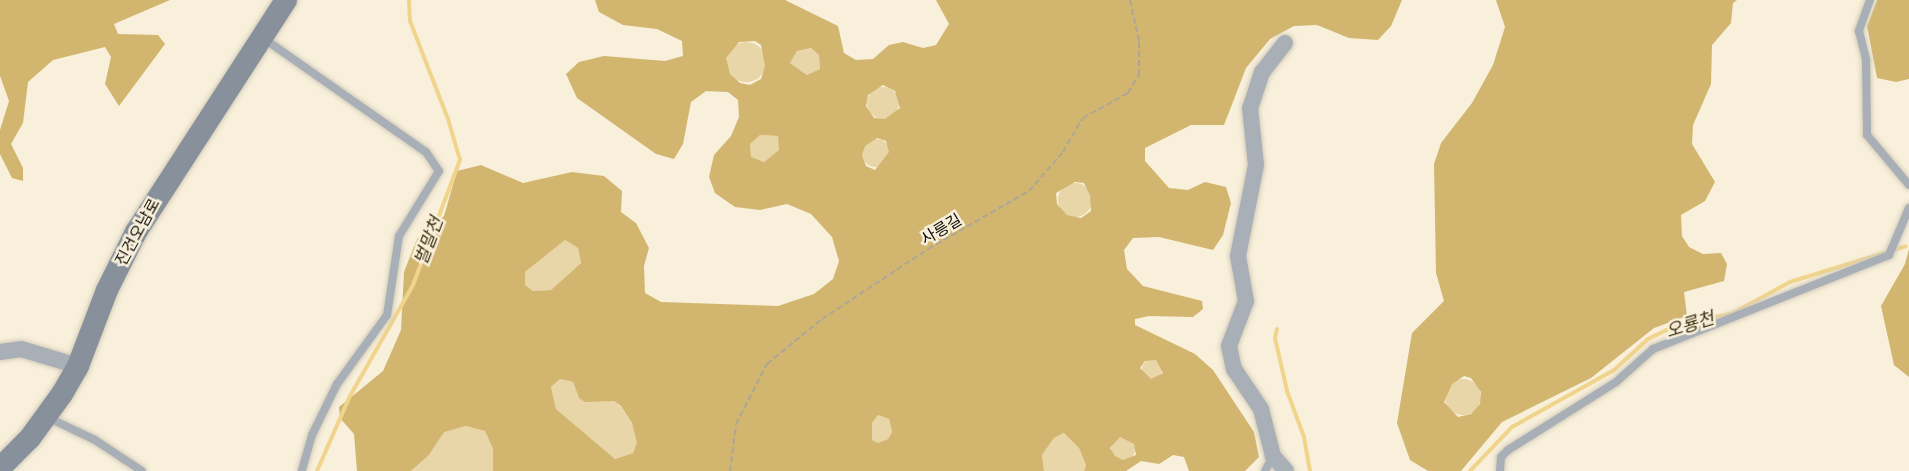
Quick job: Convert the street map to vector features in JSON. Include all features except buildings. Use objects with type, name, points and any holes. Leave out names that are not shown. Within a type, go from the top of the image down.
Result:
[{"type":"main road","name":"진건오남로","points":[[0,468],[47,417],[78,366],[107,290],[136,232],[286,0]]},
{"type":"street","points":[[1285,43],[1262,72],[1250,108],[1256,165],[1238,256],[1246,300],[1229,345],[1234,369],[1261,409],[1273,456],[1286,471]]},
{"type":"street","points":[[0,352],[21,349],[78,366]]},
{"type":"lane","points":[[1870,0],[1859,31],[1866,60],[1867,135],[1909,185]]},
{"type":"lane","points":[[262,38],[426,152],[439,171],[399,236],[387,315],[337,384],[312,435],[302,471]]},
{"type":"lane","points":[[1500,471],[1501,458],[1508,450],[1616,382],[1653,349],[1676,337],[1720,326],[1803,287],[1862,267],[1893,250],[1909,208]]},
{"type":"lane","points":[[47,417],[95,440],[141,471]]},
{"type":"lane","points":[[1265,471],[1273,456]]},
{"type":"path","name":"사릉길","points":[[730,471],[736,424],[767,364],[822,319],[928,249],[1029,191],[1063,152],[1083,118],[1128,93],[1139,75],[1139,41],[1130,0]]},
{"type":"shaded area","points":[[0,0],[170,0],[114,24],[118,34],[158,35],[165,44],[119,106],[105,84],[111,57],[105,47],[53,60],[28,82],[23,123],[11,144],[23,168],[23,181],[12,178],[0,154],[0,130],[9,101],[0,76]]},
{"type":"shaded area","points":[[595,0],[785,0],[838,26],[844,53],[856,60],[873,59],[889,45],[903,42],[923,48],[936,45],[949,24],[936,0],[1402,0],[1391,26],[1378,40],[1349,38],[1317,25],[1294,26],[1270,39],[1246,68],[1224,125],[1191,125],[1145,148],[1145,161],[1169,188],[1188,190],[1205,182],[1226,187],[1231,203],[1223,235],[1213,250],[1159,237],[1133,238],[1124,250],[1127,269],[1143,286],[1202,301],[1203,309],[1193,317],[1149,316],[1135,319],[1135,325],[1195,354],[1213,370],[1254,432],[1259,457],[1245,471],[1189,471],[1184,457],[1173,455],[1159,464],[1141,461],[1126,471],[1084,471],[1086,465],[1079,448],[1064,433],[1054,438],[1042,455],[1044,471],[493,471],[493,449],[485,431],[466,426],[444,432],[429,455],[411,471],[357,471],[354,434],[340,418],[339,407],[383,371],[401,330],[404,272],[417,239],[444,216],[457,171],[481,165],[523,183],[572,172],[604,176],[622,191],[621,212],[636,223],[649,248],[644,266],[645,293],[661,302],[778,306],[814,294],[833,279],[839,261],[832,237],[811,214],[787,204],[760,210],[735,207],[715,193],[709,177],[714,155],[731,136],[739,117],[738,100],[728,92],[706,91],[691,102],[683,144],[674,159],[656,154],[577,98],[566,74],[579,62],[604,56],[665,61],[683,56],[682,41],[657,29],[623,25],[599,12]],"holes":[[[755,41],[761,45],[765,66],[761,79],[750,85],[740,83],[730,74],[726,58],[739,42]],[[811,48],[819,55],[820,69],[807,75],[790,63],[797,51]],[[883,85],[895,91],[900,108],[885,119],[874,118],[866,106],[868,95]],[[760,135],[778,136],[779,150],[764,162],[751,157],[750,144]],[[877,138],[886,141],[889,152],[875,170],[866,166],[862,155],[865,146]],[[1075,182],[1084,183],[1090,195],[1091,211],[1081,218],[1067,215],[1057,204],[1056,193]],[[565,240],[578,248],[581,263],[551,290],[533,291],[525,285],[525,272]],[[1156,360],[1163,373],[1151,379],[1140,368],[1145,361]],[[560,379],[573,382],[579,398],[585,402],[614,401],[621,406],[632,423],[637,443],[633,453],[615,459],[556,409],[551,387]],[[878,415],[889,419],[892,432],[888,439],[878,443],[872,440],[872,423]],[[1120,437],[1134,444],[1136,455],[1123,460],[1115,456],[1110,448]]]},
{"type":"shaded area","points":[[1496,0],[1737,0],[1733,3],[1731,23],[1712,45],[1711,84],[1693,125],[1692,144],[1715,182],[1705,201],[1681,215],[1682,236],[1689,247],[1703,254],[1721,253],[1727,264],[1724,281],[1684,292],[1687,316],[1654,328],[1591,378],[1502,422],[1461,471],[1428,471],[1410,460],[1397,423],[1412,333],[1444,301],[1436,273],[1434,164],[1441,143],[1472,103],[1493,65],[1505,27]],"holes":[[[1464,376],[1471,378],[1481,392],[1480,404],[1471,414],[1458,417],[1444,402],[1452,384]]]},
{"type":"shaded area","points":[[1877,0],[1909,0],[1909,79],[1896,82],[1877,78],[1867,26]]},
{"type":"shaded area","points":[[746,42],[754,43],[760,48],[765,54],[765,70],[760,76],[754,81],[746,82],[738,81],[732,76],[727,70],[726,62],[727,54],[732,48],[738,43]]},
{"type":"shaded area","points":[[811,48],[819,55],[820,69],[807,75],[790,63],[797,51]]},
{"type":"shaded area","points":[[883,87],[895,91],[899,103],[895,115],[883,119],[871,115],[867,103],[871,91]]},
{"type":"shaded area","points":[[760,135],[778,136],[780,150],[764,162],[751,158],[750,144]]},
{"type":"shaded area","points":[[876,139],[886,143],[890,153],[886,163],[876,167],[866,163],[862,153],[866,143]]},
{"type":"shaded area","points":[[1075,183],[1087,188],[1092,200],[1087,212],[1075,217],[1063,212],[1058,200],[1063,188]]},
{"type":"shaded area","points":[[565,240],[578,248],[581,263],[551,290],[533,291],[525,285],[525,272]]},
{"type":"shaded area","points":[[1909,249],[1909,377],[1894,365],[1881,306],[1905,264]]},
{"type":"shaded area","points":[[1152,359],[1159,362],[1162,369],[1159,376],[1152,379],[1145,376],[1142,369],[1145,362]]},
{"type":"shaded area","points":[[560,379],[573,382],[579,398],[614,401],[621,407],[632,423],[638,443],[633,453],[615,459],[556,409],[551,387]]},
{"type":"shaded area","points":[[1463,379],[1476,384],[1481,397],[1476,410],[1463,415],[1450,410],[1445,397],[1450,384]]},
{"type":"shaded area","points":[[878,415],[889,419],[892,432],[888,439],[878,443],[872,440],[872,423]]},
{"type":"shaded area","points":[[466,426],[485,431],[493,449],[493,471],[411,471],[429,455],[444,431]]},
{"type":"shaded area","points":[[1065,433],[1079,448],[1086,465],[1084,471],[1044,471],[1042,455],[1054,438]]},
{"type":"shaded area","points":[[1123,437],[1131,441],[1135,449],[1131,457],[1123,461],[1115,457],[1111,449],[1115,441]]},
{"type":"waterway","name":"벌말천","points":[[317,471],[350,396],[413,285],[460,160],[448,119],[410,21],[409,0]]},
{"type":"waterway","name":"오룡천","points":[[1470,471],[1512,427],[1614,370],[1648,339],[1675,326],[1733,313],[1790,282],[1906,246]]},
{"type":"waterway","points":[[1277,329],[1275,338],[1287,391],[1304,437],[1310,471]]}]
